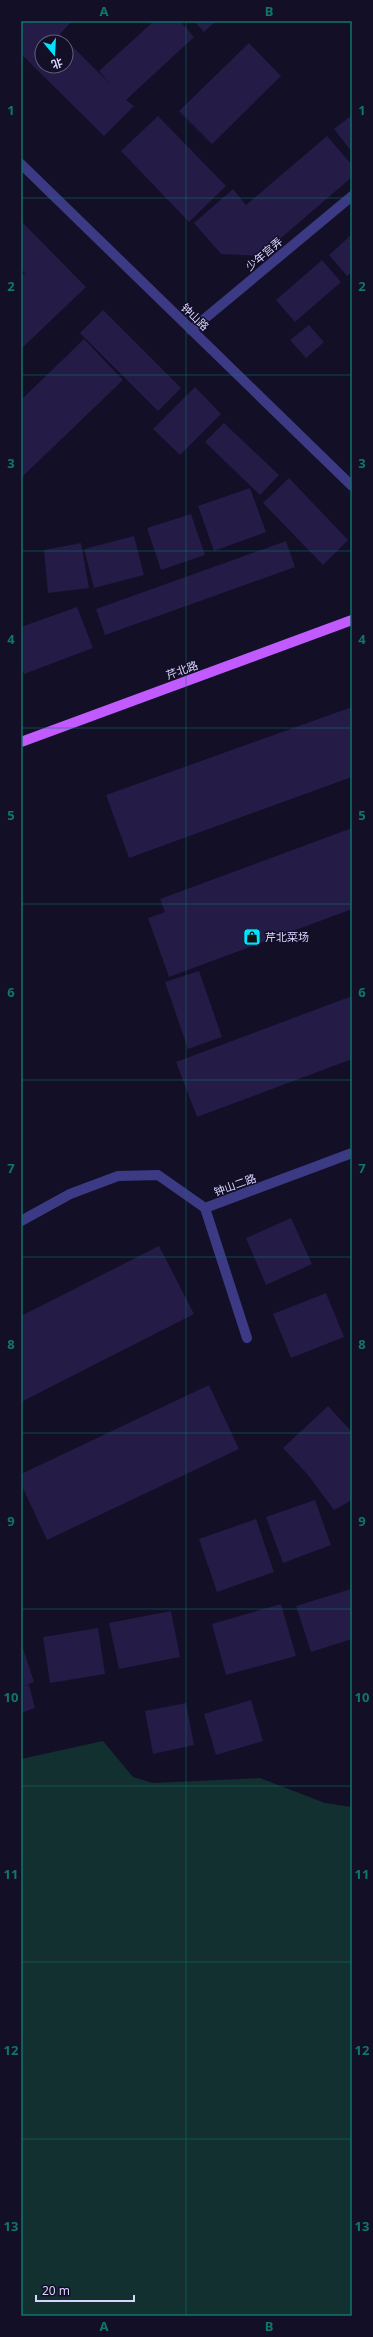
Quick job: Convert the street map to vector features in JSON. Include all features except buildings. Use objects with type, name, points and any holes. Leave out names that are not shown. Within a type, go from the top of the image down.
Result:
[{"type":"main road","name":"芹北路","points":[[21,742],[352,620]]},
{"type":"street","name":"钟山路","points":[[21,164],[352,486]]},
{"type":"street","name":"少年宫弄","points":[[191,330],[352,196]]},
{"type":"street","name":"钟山二路","points":[[21,1221],[70,1194],[118,1176],[158,1175],[205,1208],[352,1153]]},
{"type":"street","points":[[205,1208],[247,1338]]},
{"type":"green space","points":[[103,1741],[133,1777],[153,1783],[260,1778],[325,1803],[352,1807],[352,2316],[21,2316],[21,1759]]},
{"type":"place","name":"芹北菜场","points":[[252,937]]}]
